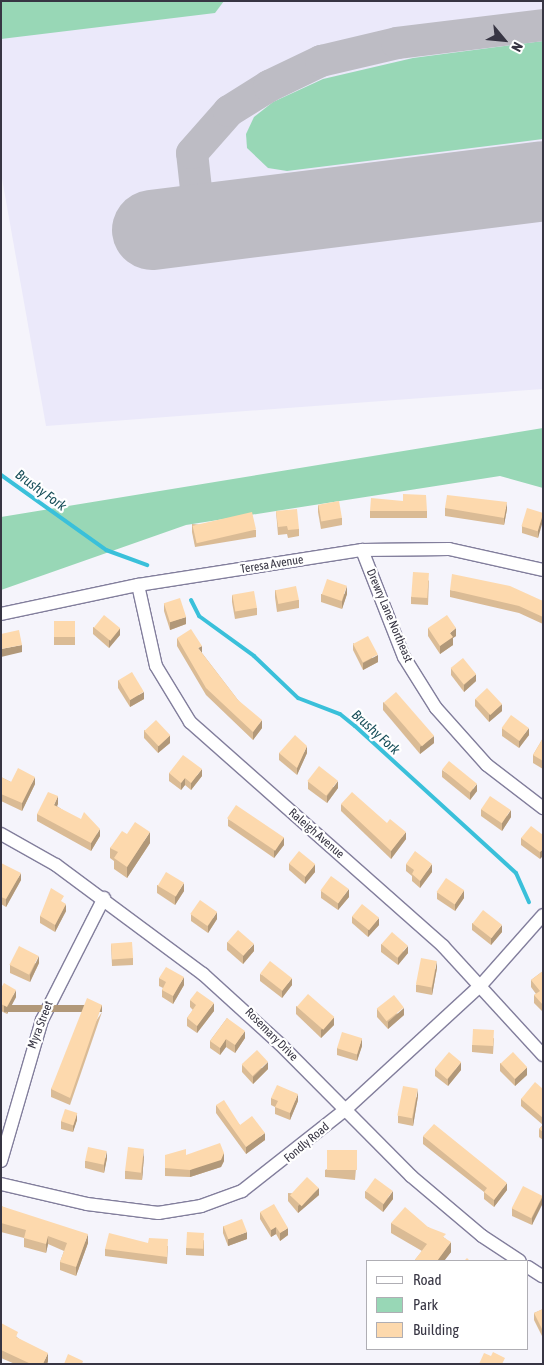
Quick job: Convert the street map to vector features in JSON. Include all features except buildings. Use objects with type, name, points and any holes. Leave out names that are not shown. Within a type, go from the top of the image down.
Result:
[{"type":"street","name":"Teresa Avenue","points":[[1,614],[138,585],[362,550],[449,549],[543,570]]},
{"type":"street","name":"Drewry Lane Northeast","points":[[362,550],[400,648],[432,701],[488,764],[543,808]]},
{"type":"street","name":"Raleigh Avenue","points":[[138,585],[156,666],[190,722],[482,984],[543,1054]]},
{"type":"street","name":"Rosemary Drive","points":[[1,834],[104,898],[241,1006],[443,1205],[519,1260]]},
{"type":"street","name":"Myra Street","points":[[1,1160],[42,1020],[104,898]]},
{"type":"street","name":"Fondly Road","points":[[1,1184],[130,1211],[201,1206],[265,1176],[345,1110],[482,984],[543,915]]},
{"type":"street","points":[[529,1267],[542,1276]]},
{"type":"shaded area","points":[[104,1],[543,1],[543,389],[46,426],[1,173],[1,15]]},
{"type":"green space","points":[[1,1],[224,1],[215,13],[1,39]]},
{"type":"green space","points":[[543,41],[543,139],[287,171],[268,168],[247,148],[246,134],[254,117],[273,102],[323,79],[413,58]]},
{"type":"green space","points":[[543,428],[543,488],[500,476],[186,525],[1,590],[1,517]]},
{"type":"waterway","name":"Brushy Fork","points":[[1,475],[106,550],[147,565]]},
{"type":"waterway","name":"Brushy Fork","points":[[191,600],[199,616],[254,656],[298,698],[340,714],[355,726],[516,873],[529,902]]},
{"type":"taxiway","points":[[200,225],[192,153],[229,111],[269,86],[321,61],[397,43],[543,25]]},
{"type":"runway","points":[[152,230],[543,181]]}]
